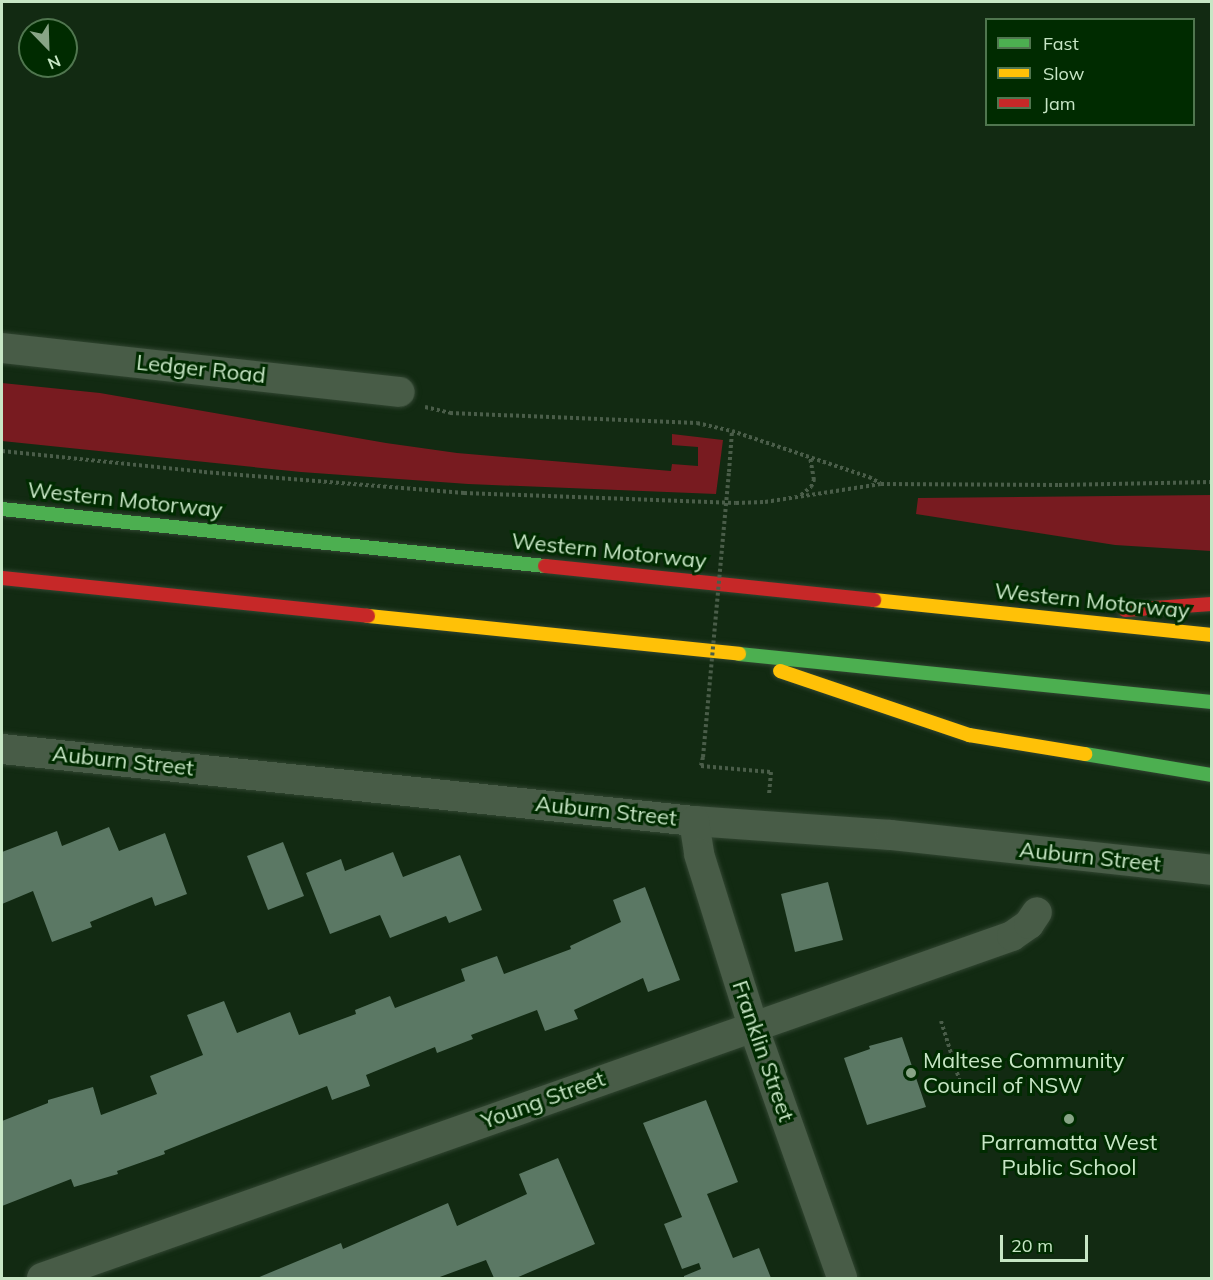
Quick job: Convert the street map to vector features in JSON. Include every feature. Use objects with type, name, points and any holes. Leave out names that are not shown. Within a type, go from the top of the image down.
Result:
[{"type":"highway","name":"Western Motorway","points":[[2,508],[1212,635]]},
{"type":"highway","points":[[2,578],[1212,702]]},
{"type":"highway","points":[[1040,617],[1212,604]]},
{"type":"highway","points":[[726,652],[969,735],[1212,775]]},
{"type":"street","name":"Ledger Road","points":[[2,348],[347,384],[400,392]]},
{"type":"street","name":"Auburn Street","points":[[2,749],[694,820],[891,835],[1212,870]]},
{"type":"street","name":"Franklin Street","points":[[694,820],[701,861],[753,1026],[842,1278]]},
{"type":"street","name":"Young Street","points":[[42,1278],[1012,936],[1029,924],[1037,912]]},
{"type":"path","points":[[400,392],[421,405],[450,413],[697,423],[732,431],[881,484]]},
{"type":"path","points":[[732,431],[701,766],[771,772],[768,807]]},
{"type":"path","points":[[2,451],[204,472],[464,493],[736,503],[797,497],[881,484],[1059,485],[1212,482]]},
{"type":"path","points":[[797,497],[806,492],[814,480],[810,457]]},
{"type":"path","points":[[941,1021],[964,1095]]},
{"type":"shaded area","points":[[2,383],[100,393],[386,443],[457,453],[671,471],[672,464],[698,466],[698,447],[672,445],[672,434],[723,440],[716,494],[468,484],[301,472],[2,441]]},
{"type":"shaded area","points":[[1211,495],[1211,551],[1115,545],[916,514],[918,498]]},
{"type":"building","points":[[109,827],[119,851],[165,833],[187,894],[155,906],[152,897],[90,922],[92,927],[52,942],[33,891],[2,904],[2,852],[57,831],[62,846]]},
{"type":"building","points":[[283,842],[304,896],[268,910],[247,856]]},
{"type":"building","points":[[393,852],[403,877],[460,855],[482,910],[449,923],[446,916],[390,938],[380,915],[330,934],[306,873],[341,859],[345,871]]},
{"type":"building","points":[[828,882],[843,940],[795,952],[781,894]]},
{"type":"building","points":[[645,887],[680,980],[648,992],[643,978],[574,1010],[578,1019],[545,1031],[537,1010],[471,1035],[473,1039],[437,1053],[435,1047],[366,1075],[370,1086],[332,1100],[327,1086],[164,1151],[165,1154],[117,1171],[118,1174],[74,1187],[71,1179],[2,1206],[2,1121],[48,1103],[48,1100],[93,1087],[101,1115],[157,1094],[150,1076],[203,1055],[187,1015],[224,1001],[237,1033],[290,1012],[299,1035],[356,1014],[355,1010],[390,996],[395,1008],[465,981],[461,969],[497,956],[504,974],[571,949],[570,946],[621,922],[613,900]]},
{"type":"building","points":[[902,1037],[926,1107],[867,1125],[844,1058],[870,1049],[869,1046]]},
{"type":"building","points":[[706,1100],[738,1182],[707,1194],[733,1258],[759,1248],[771,1278],[684,1278],[701,1269],[699,1263],[682,1269],[664,1224],[682,1217],[643,1123]]},
{"type":"building","points":[[558,1158],[595,1244],[516,1278],[494,1278],[486,1260],[437,1278],[257,1278],[341,1243],[343,1249],[448,1203],[457,1226],[527,1194],[519,1174]]},
{"type":"traffic: fast","points":[[2,509],[545,566]]},
{"type":"traffic: fast","points":[[739,654],[1212,702]]},
{"type":"traffic: fast","points":[[1085,754],[1212,775]]},
{"type":"traffic: slow","points":[[874,600],[1212,635]]},
{"type":"traffic: slow","points":[[368,616],[739,654]]},
{"type":"traffic: slow","points":[[780,671],[969,735],[1085,754]]},
{"type":"traffic: jam","points":[[545,566],[874,600]]},
{"type":"traffic: jam","points":[[2,578],[368,616]]},
{"type":"traffic: jam","points":[[1125,610],[1212,604]]},
{"type":"place","name":"Maltese Community Council of NSW","points":[[911,1073]]},
{"type":"place","name":"Parramatta West Public School","points":[[1069,1119]]}]
